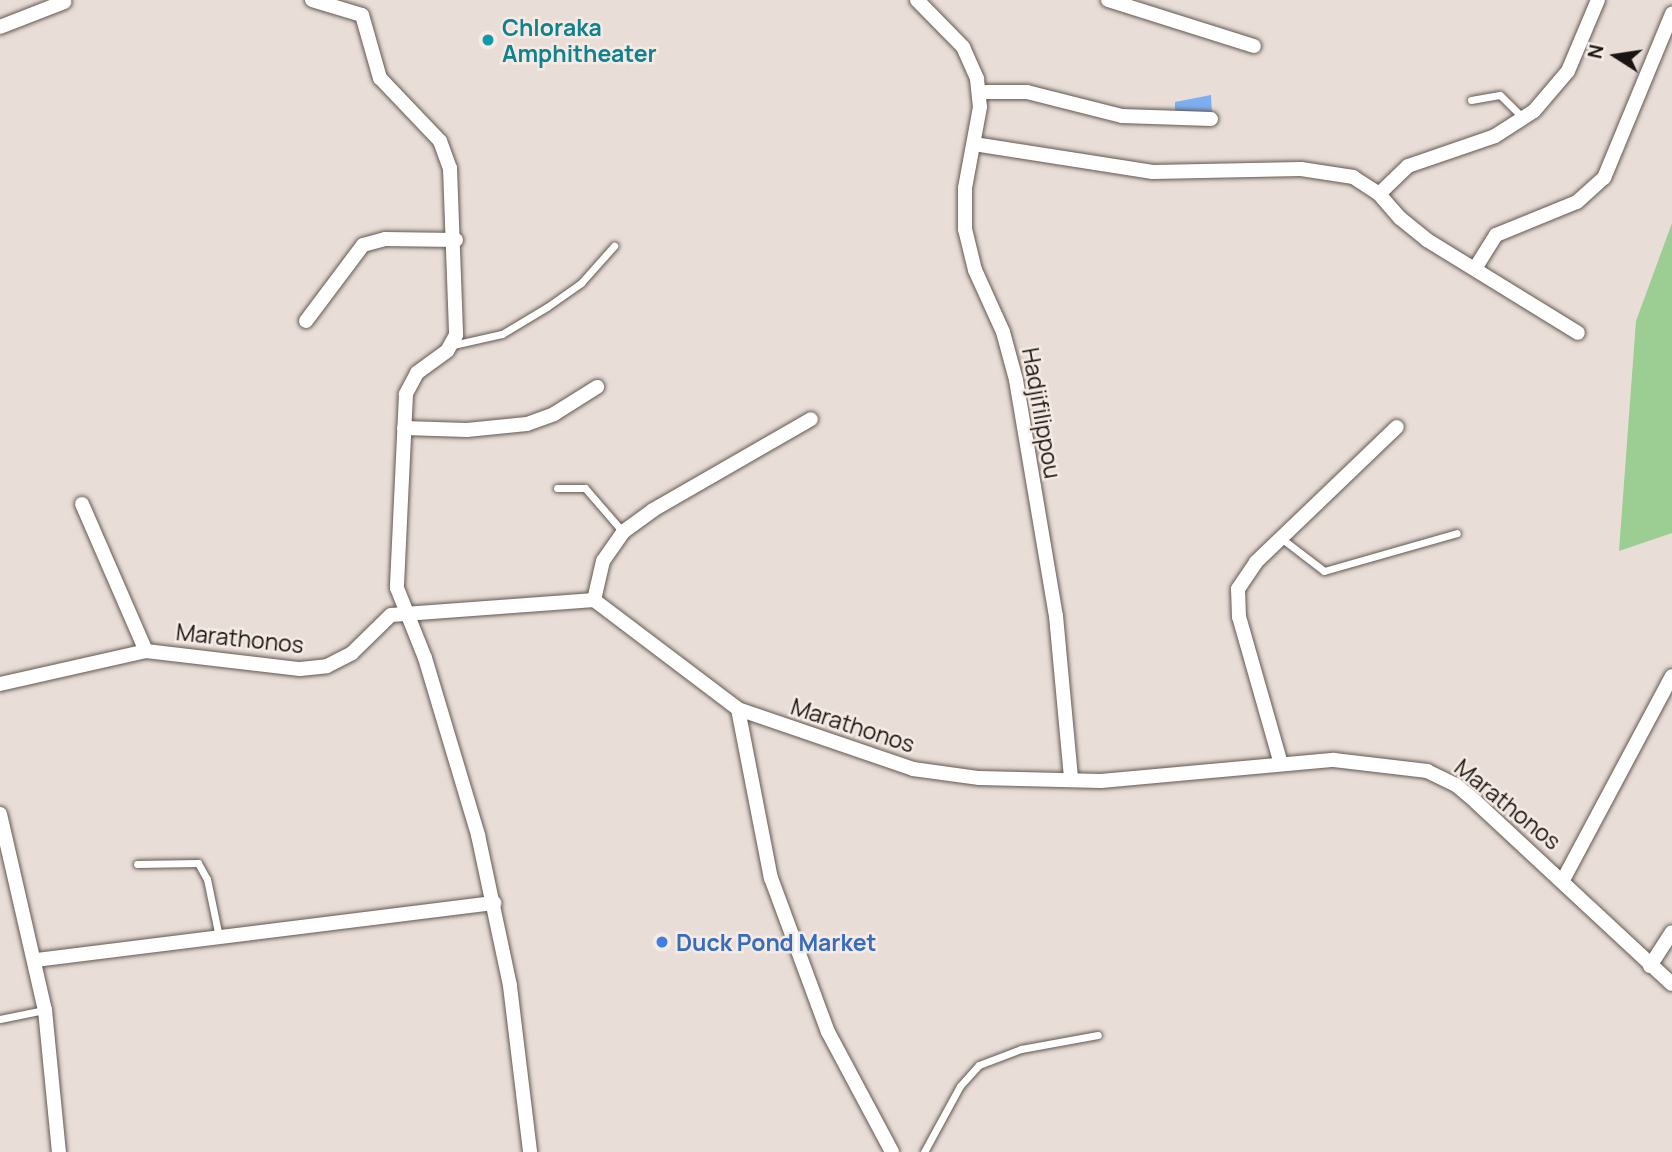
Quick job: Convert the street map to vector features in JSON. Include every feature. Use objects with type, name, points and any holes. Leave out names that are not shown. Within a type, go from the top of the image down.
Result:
[{"type":"street","points":[[313,0],[362,15],[380,78],[440,141],[450,168],[456,240],[457,325],[452,345],[412,380],[404,428],[397,588],[409,615],[478,835],[494,903],[522,1061],[530,1152]]},
{"type":"street","points":[[1108,0],[1254,46]]},
{"type":"street","points":[[1379,194],[1408,166],[1486,140],[1524,119],[1556,90],[1568,71],[1598,0]]},
{"type":"street","points":[[0,27],[64,2]]},
{"type":"street","name":"Hadjifilippou","points":[[922,2],[963,47],[980,92],[965,188],[965,229],[975,271],[1003,332],[1016,380],[1056,617],[1071,779]]},
{"type":"street","points":[[1476,267],[1496,235],[1577,202],[1604,178],[1672,14]]},
{"type":"street","points":[[980,92],[1027,92],[1122,116],[1211,119]]},
{"type":"street","points":[[974,144],[1153,172],[1320,170],[1353,177],[1379,194],[1412,229],[1578,333]]},
{"type":"street","points":[[306,321],[363,245],[385,239],[456,240]]},
{"type":"street","points":[[404,428],[467,430],[527,424],[554,414],[597,387]]},
{"type":"street","points":[[594,600],[603,562],[623,532],[811,419]]},
{"type":"street","points":[[1281,764],[1236,604],[1243,577],[1397,427]]},
{"type":"street","points":[[82,504],[146,651]]},
{"type":"street","name":"Marathonos","points":[[0,684],[146,651],[314,668],[340,662],[385,618],[594,600],[738,709],[913,769],[979,778],[1132,781],[1281,764],[1363,761],[1411,766],[1444,777],[1563,880],[1672,985]]},
{"type":"street","points":[[1563,880],[1672,676]]},
{"type":"street","points":[[738,709],[771,878],[828,1032],[892,1152]]},
{"type":"street","points":[[0,814],[36,960],[45,1010],[59,1152]]},
{"type":"street","points":[[36,960],[494,903]]},
{"type":"street","points":[[1650,966],[1672,932]]},
{"type":"lane","points":[[1471,100],[1500,96],[1524,119]]},
{"type":"lane","points":[[452,345],[502,334],[547,307],[581,283],[614,246]]},
{"type":"lane","points":[[557,488],[585,488],[623,532]]},
{"type":"lane","points":[[1281,538],[1324,571],[1457,533]]},
{"type":"lane","points":[[137,863],[198,863],[207,879],[219,937]]},
{"type":"lane","points":[[0,1019],[45,1010]]},
{"type":"lane","points":[[924,1152],[960,1086],[979,1065],[1021,1049],[1098,1034]]},
{"type":"green space","points":[[1672,223],[1672,533],[1619,551],[1636,321]]},
{"type":"water","points":[[1211,95],[1212,115],[1175,112],[1175,102]]},
{"type":"place","name":"Chloraka Amphitheater","points":[[488,40]]},
{"type":"place","name":"Duck Pond Market","points":[[662,942]]}]
